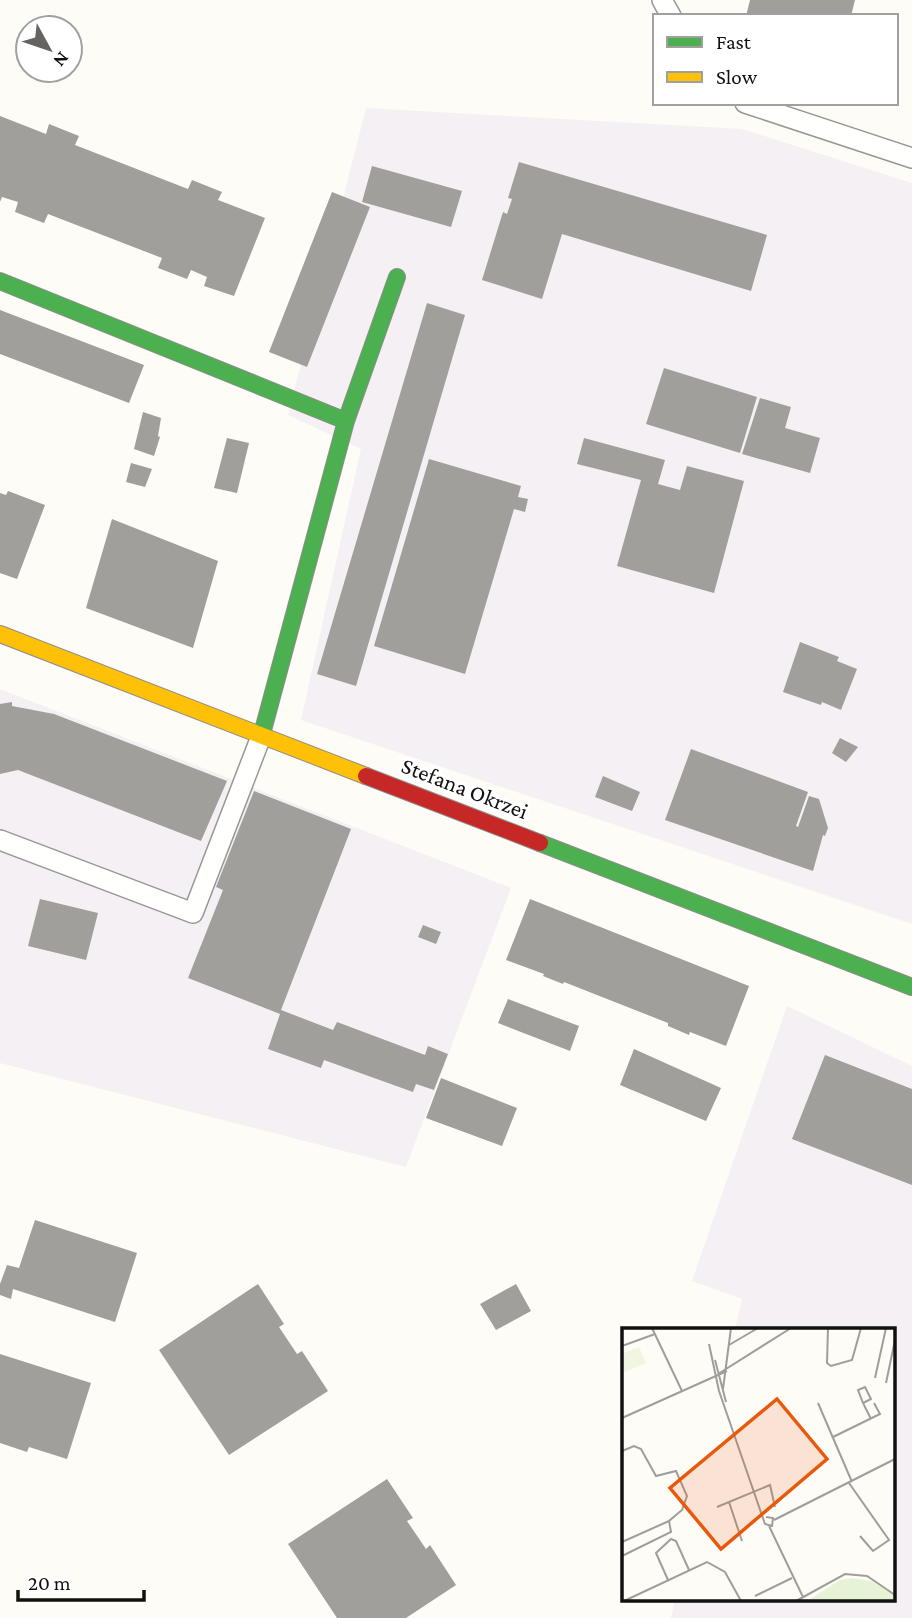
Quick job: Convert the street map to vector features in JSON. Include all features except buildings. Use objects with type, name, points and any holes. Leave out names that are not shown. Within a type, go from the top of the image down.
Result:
[{"type":"street","points":[[262,734],[346,421],[397,277]]},
{"type":"street","points":[[0,281],[346,421]]},
{"type":"street","name":"Stefana Okrzei","points":[[0,634],[912,987]]},
{"type":"lane","points":[[751,105],[912,158]]},
{"type":"lane","points":[[0,839],[192,913],[262,734]]},
{"type":"shaded area","points":[[366,108],[742,129],[912,183],[912,924],[301,720],[361,449],[288,415]]},
{"type":"shaded area","points":[[0,689],[511,888],[406,1167],[0,1063]]},
{"type":"shaded area","points":[[787,1006],[912,1066],[912,1618],[671,1618],[675,1600],[894,1600],[894,1328],[735,1328],[742,1299],[692,1281]]},
{"type":"traffic: fast","points":[[262,734],[346,421],[397,277]]},
{"type":"traffic: fast","points":[[0,281],[346,421]]},
{"type":"traffic: fast","points":[[540,843],[912,987]]},
{"type":"traffic: slow","points":[[0,634],[366,776]]},
{"type":"traffic: jam","points":[[366,776],[540,843]]}]
